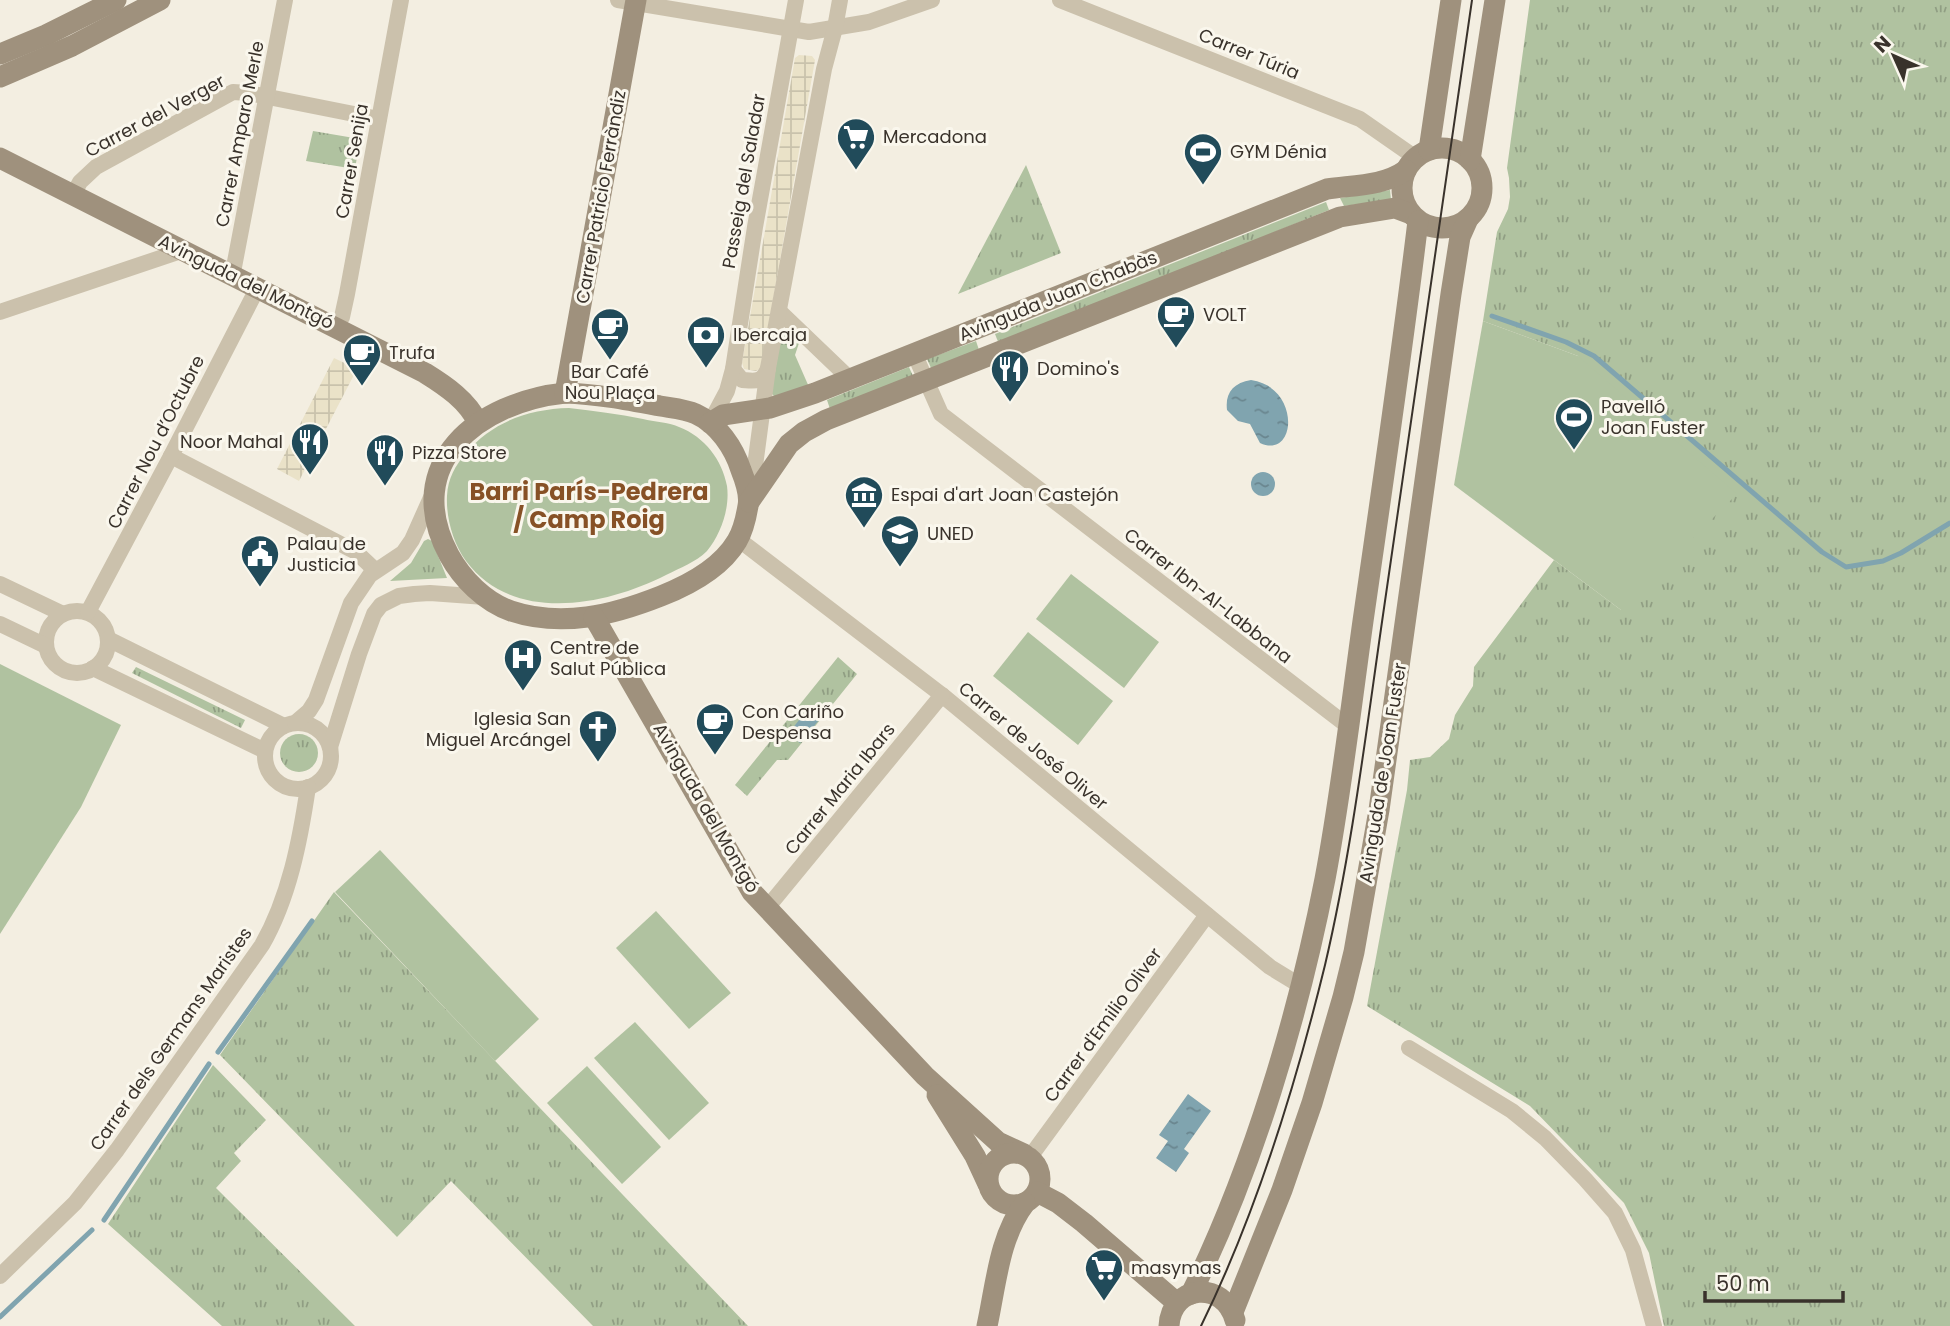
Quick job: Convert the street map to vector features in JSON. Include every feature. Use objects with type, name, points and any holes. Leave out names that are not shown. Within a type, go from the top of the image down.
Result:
[{"type":"main road","points":[[0,54],[46,35],[116,0]]},
{"type":"main road","points":[[0,77],[72,46],[160,0]]},
{"type":"main road","points":[[1417,159],[1451,149],[1470,160],[1480,176],[1482,193],[1478,205],[1468,219],[1459,225],[1440,229],[1426,225],[1406,207],[1402,185],[1417,159],[1451,0]]},
{"type":"main road","points":[[1470,160],[1495,0]]},
{"type":"main road","name":"Carrer Patricio Ferràndiz","points":[[565,393],[630,1]]},
{"type":"main road","name":"Avinguda del Montgó","points":[[0,158],[181,251],[336,326],[433,378],[465,403],[473,411],[478,423]]},
{"type":"main road","name":"Avinguda Juan Chabàs","points":[[710,423],[723,415],[762,410],[816,393],[1327,189],[1397,177],[1417,159]]},
{"type":"main road","name":"Avinguda Juan Chabàs","points":[[738,539],[750,502],[782,452],[804,432],[826,419],[1340,217],[1395,208],[1415,217]]},
{"type":"main road","points":[[1169,1326],[1171,1312],[1184,1298],[1222,1226],[1250,1151],[1301,986],[1325,878],[1349,727],[1415,217]]},
{"type":"main road","name":"Avinguda de Joan Fuster","points":[[1234,1319],[1294,1156],[1328,1052],[1354,952],[1381,796],[1451,295],[1461,237],[1468,219]]},
{"type":"main road","points":[[738,539],[730,552],[710,570],[674,591],[630,608],[594,617],[570,619],[529,615],[505,608],[485,597],[455,566],[438,532],[433,513],[434,490],[448,455],[467,431],[493,413],[523,401],[565,393],[605,396],[695,414],[710,423],[724,437],[735,454],[750,502]]},
{"type":"main road","name":"Avinguda del Montgó","points":[[594,617],[752,892],[925,1076],[998,1142],[1027,1155]]},
{"type":"main road","name":"Avinguda del Montgó","points":[[925,1076],[975,1156],[990,1188],[1006,1238]]},
{"type":"main road","points":[[987,1326],[1006,1238],[1018,1212],[1031,1197],[1040,1184],[1039,1169],[1027,1155],[1008,1153],[1000,1156],[990,1168],[990,1188],[997,1199],[1010,1205],[1031,1197],[1076,1217],[1184,1298]]},
{"type":"main road","points":[[1184,1298],[1205,1292],[1216,1295],[1226,1302],[1234,1319]]},
{"type":"street","name":"Carrer Amparo Merle","points":[[230,275],[234,267],[285,0]]},
{"type":"street","name":"Carrer Senija","points":[[336,326],[347,294],[401,0]]},
{"type":"street","name":"Passeig del Saladar","points":[[710,423],[727,391],[733,369],[755,226],[796,0]]},
{"type":"street","points":[[750,502],[768,369],[824,69],[840,0]]},
{"type":"street","points":[[881,18],[884,0]]},
{"type":"street","points":[[630,1],[809,32],[881,18],[932,0]]},
{"type":"street","name":"Carrer Túria","points":[[1060,0],[1360,119],[1417,159]]},
{"type":"street","name":"Carrer del Verger","points":[[73,195],[80,182],[96,167],[233,92],[379,119]]},
{"type":"street","points":[[0,312],[181,251]]},
{"type":"street","name":"Carrer Nou d’Octubre","points":[[88,612],[257,289]]},
{"type":"street","points":[[779,311],[850,379]]},
{"type":"street","name":"Carrer Ibn-Al-Labbana","points":[[914,352],[941,414],[1349,727]]},
{"type":"street","points":[[733,369],[742,380],[756,381],[764,377],[768,369]]},
{"type":"street","points":[[171,456],[356,552],[375,570]]},
{"type":"street","points":[[108,639],[289,724],[306,723],[317,728],[325,736],[331,755],[327,771],[316,784],[289,788],[273,778],[265,761],[268,741],[275,732],[289,724],[309,711],[316,700],[351,603],[360,587],[375,570],[403,553],[412,540],[434,490]]},
{"type":"street","name":"Carrer de José Oliver","points":[[738,539],[942,695],[1270,967],[1301,986]]},
{"type":"street","points":[[0,583],[63,614]]},
{"type":"street","points":[[330,747],[359,654],[374,614],[381,605],[399,596],[414,594],[485,597]]},
{"type":"street","points":[[71,611],[88,612],[103,624],[108,639],[106,652],[101,662],[93,668],[76,673],[60,667],[49,654],[46,646],[48,631],[63,614],[71,611]]},
{"type":"street","points":[[0,624],[46,646]]},
{"type":"street","points":[[93,668],[265,751]]},
{"type":"street","name":"Carrer Maria Ibars","points":[[767,908],[942,695]]},
{"type":"street","name":"Carrer dels Germans Maristes","points":[[0,1276],[68,1210],[97,1176],[262,945],[274,924],[290,874],[308,787]]},
{"type":"street","name":"Carrer d'Emilio Oliver","points":[[1027,1155],[1207,915]]},
{"type":"street","points":[[1409,1048],[1512,1111],[1545,1138],[1615,1213],[1633,1250],[1654,1326]]},
{"type":"green space","points":[[1530,0],[1950,0],[1950,1326],[1664,1326],[1649,1253],[1624,1203],[1530,1106],[1367,1006],[1407,790],[1410,760],[1430,757],[1449,739],[1455,715],[1473,686],[1474,667],[1554,560],[1621,610],[1578,356],[1483,321],[1497,232],[1508,209],[1510,197],[1507,168]]},
{"type":"green space","points":[[313,131],[360,139],[355,169],[306,161]]},
{"type":"green space","points":[[1026,165],[1061,253],[958,294]]},
{"type":"green space","points":[[1390,190],[1391,200],[1344,206],[1340,198]]},
{"type":"green space","points":[[1326,202],[1329,210],[999,344],[995,334]]},
{"type":"green space","name":"Pavelló Joan Fuster","points":[[1483,321],[1578,356],[1737,494],[1621,610],[1454,485]]},
{"type":"green space","points":[[790,334],[799,343],[795,355],[809,387],[775,397],[771,393],[781,337]]},
{"type":"green space","points":[[976,341],[979,350],[931,368],[927,359]]},
{"type":"green space","points":[[909,367],[913,376],[830,409],[827,400]]},
{"type":"green space","points":[[569,408],[670,424],[688,431],[711,450],[725,476],[728,494],[723,520],[707,551],[688,564],[642,586],[588,601],[561,603],[534,601],[508,594],[486,581],[466,561],[454,538],[447,504],[449,484],[459,463],[476,442],[499,425],[540,411]]},
{"type":"green space","points":[[424,541],[432,541],[447,578],[390,581],[411,563]]},
{"type":"green space","points":[[1071,574],[1159,642],[1124,688],[1036,619]]},
{"type":"green space","points":[[1028,632],[1113,701],[1078,745],[993,676]]},
{"type":"green space","points":[[838,657],[857,674],[788,760],[777,760],[747,796],[735,785]]},
{"type":"green space","points":[[0,664],[121,725],[81,807],[0,934]]},
{"type":"green space","points":[[136,667],[245,720],[241,728],[132,673]]},
{"type":"green space","points":[[299,734],[312,740],[318,753],[312,766],[299,772],[286,766],[280,753],[286,740]]},
{"type":"green space","points":[[380,850],[539,1019],[495,1061],[335,892]]},
{"type":"green space","points":[[334,892],[748,1326],[593,1326],[451,1181],[397,1237],[220,1055]]},
{"type":"green space","points":[[656,911],[731,993],[689,1029],[616,948]]},
{"type":"green space","points":[[635,1022],[709,1103],[669,1140],[594,1058]]},
{"type":"green space","points":[[213,1065],[266,1120],[234,1153],[241,1161],[216,1188],[355,1326],[222,1326],[108,1224]]},
{"type":"green space","points":[[587,1066],[661,1147],[622,1184],[547,1103]]},
{"type":"shaded area","points":[[799,55],[812,56],[815,60],[761,368],[756,371],[744,369],[742,363],[795,58]]},
{"type":"shaded area","points":[[334,358],[357,369],[299,481],[277,469]]},
{"type":"water","points":[[1251,380],[1267,385],[1279,395],[1286,407],[1287,432],[1281,441],[1272,445],[1260,443],[1250,424],[1238,421],[1227,410],[1227,399],[1235,386]]},
{"type":"water","points":[[1263,472],[1271,476],[1275,484],[1271,492],[1263,496],[1255,492],[1251,484],[1255,476]]},
{"type":"water","points":[[807,710],[819,720],[800,743],[788,734]]},
{"type":"water","points":[[1188,1094],[1211,1111],[1184,1149],[1189,1153],[1176,1172],[1156,1158],[1168,1141],[1159,1135]]},
{"type":"waterway","points":[[1492,316],[1566,342],[1594,356],[1822,552],[1846,567],[1883,561],[1950,523]]},
{"type":"waterway","points":[[218,1052],[312,921]]},
{"type":"waterway","points":[[104,1220],[209,1064]]},
{"type":"waterway","points":[[0,1317],[92,1230]]},
{"type":"tram line","points":[[1201,1326],[1240,1239],[1273,1149],[1301,1057],[1335,922],[1358,791],[1472,0]]},
{"type":"place","name":"Mercadona","points":[[856,171]]},
{"type":"place","name":"GYM Dénia","points":[[1203,186]]},
{"type":"place","name":"VOLT","points":[[1176,349]]},
{"type":"place","name":"Bar Café Nou Plaça","points":[[610,361]]},
{"type":"place","name":"Ibercaja","points":[[706,369]]},
{"type":"place","name":"Trufa","points":[[362,387]]},
{"type":"place","name":"Domino's","points":[[1010,403]]},
{"type":"place","name":"Pavelló Joan Fuster","points":[[1574,451]]},
{"type":"place","name":"Noor Mahal","points":[[310,476]]},
{"type":"place","name":"Pizza Store","points":[[385,487]]},
{"type":"place","name":"Espai d'art Joan Castejón","points":[[864,529]]},
{"type":"place","name":"UNED","points":[[900,568]]},
{"type":"place","name":"Palau de Justicia","points":[[260,588]]},
{"type":"place","name":"Centre de Salut Pública","points":[[523,692]]},
{"type":"place","name":"Con Cariño Despensa","points":[[715,756]]},
{"type":"place","name":"Iglesia San Miguel Arcángel","points":[[598,763]]},
{"type":"place","name":"masymas","points":[[1104,1302]]},
{"type":"district","name":"Barri París-Pedrera / Camp Roig","points":[[589,506]]}]
